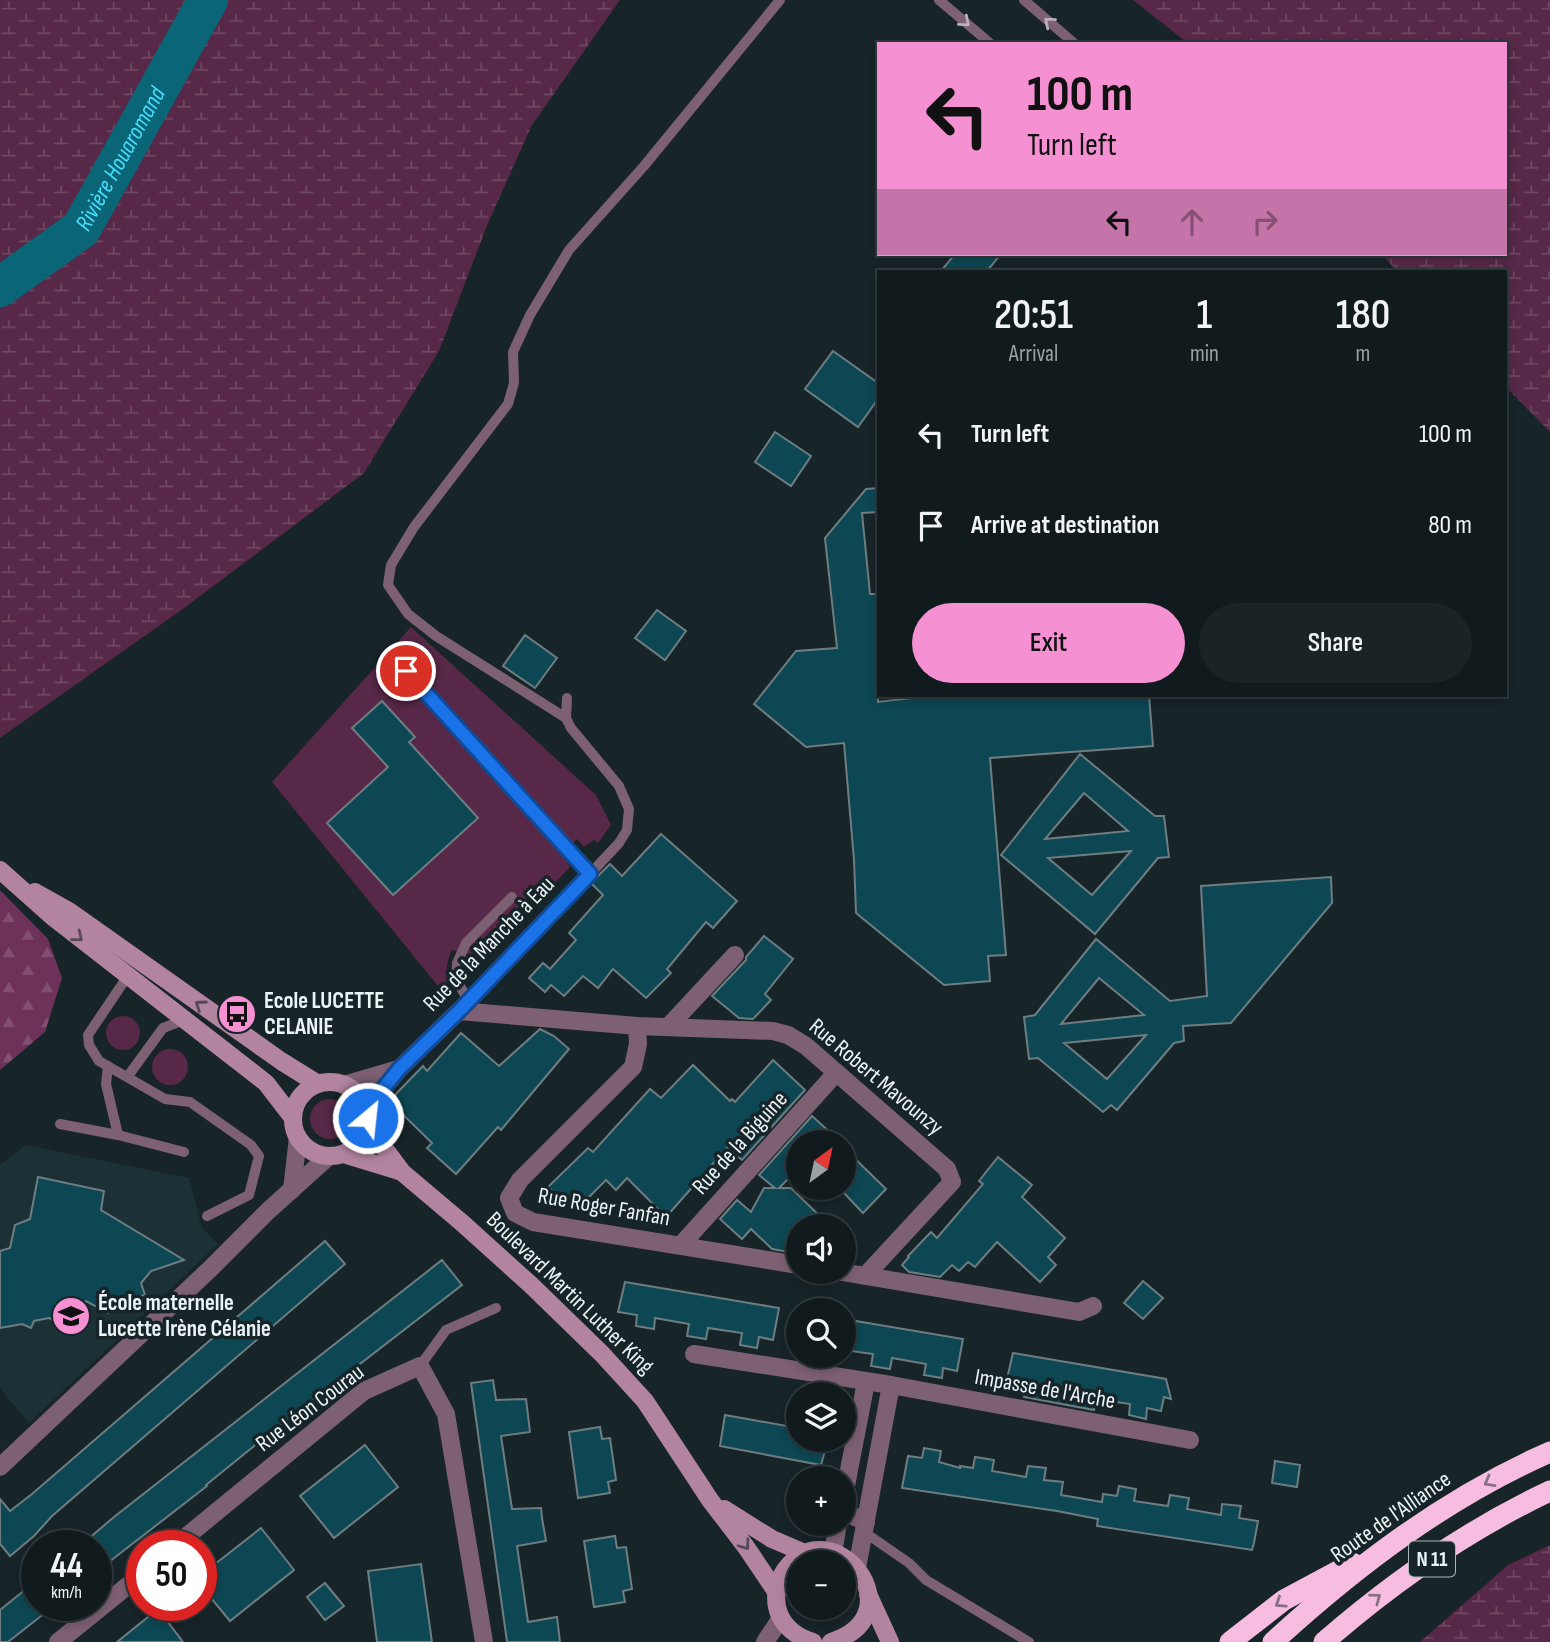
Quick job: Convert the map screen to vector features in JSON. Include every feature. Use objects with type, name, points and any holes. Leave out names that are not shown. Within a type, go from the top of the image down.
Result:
[{"type":"highway","name":"Route de l'Alliance","points":[[1273,1642],[1315,1604],[1384,1549],[1482,1486],[1550,1452]]},
{"type":"highway","name":"N 11","points":[[1324,1642],[1371,1602],[1453,1543],[1550,1491]]},
{"type":"highway","points":[[1230,1642],[1264,1613],[1302,1588],[1384,1549]]},
{"type":"main road","points":[[4,873],[69,911],[281,1061],[318,1084]]},
{"type":"main road","points":[[4,873],[127,977],[267,1083],[293,1118],[298,1137],[316,1154],[336,1155],[360,1140],[366,1117],[359,1096],[344,1085],[327,1081],[304,1091],[297,1101],[293,1118]]},
{"type":"main road","name":"Boulevard Martin Luther King","points":[[366,1117],[402,1172],[460,1221],[602,1354],[645,1401],[710,1500],[746,1546],[777,1593]]},
{"type":"main road","name":"Boulevard Martin Luther King","points":[[336,1155],[402,1172]]},
{"type":"main road","name":"Boulevard Martin Luther King","points":[[710,1500],[764,1535],[798,1550]]},
{"type":"main road","points":[[857,1568],[890,1642]]},
{"type":"main road","points":[[786,1569],[777,1593],[778,1611],[790,1630],[802,1640]]},
{"type":"main road","points":[[831,1642],[844,1638],[856,1629],[864,1616],[868,1593]]},
{"type":"street","points":[[669,1026],[734,955]]},
{"type":"street","name":"Rue Robert Mavounzy","points":[[464,1006],[637,1026],[773,1031],[788,1035],[806,1046],[947,1169],[952,1182],[865,1276]]},
{"type":"street","name":"Rue de la Manche à Eau","points":[[366,1117],[399,1069],[464,1006]]},
{"type":"street","name":"Rue Roger Fanfan","points":[[637,1026],[638,1044],[633,1068],[520,1180],[509,1198],[515,1213],[533,1222],[786,1263]]},
{"type":"street","points":[[344,1085],[399,1069]]},
{"type":"street","name":"Rue de la Biguine","points":[[681,1245],[836,1073]]},
{"type":"street","points":[[292,1190],[298,1137]]},
{"type":"street","points":[[0,1467],[268,1211],[336,1155]]},
{"type":"street","points":[[856,1274],[1079,1312],[1093,1306]]},
{"type":"street","name":"Impasse de l'Arche","points":[[694,1354],[891,1385],[1190,1440]]},
{"type":"street","points":[[420,1366],[446,1414],[484,1642]]},
{"type":"street","name":"Rue Léon Courau","points":[[194,1530],[364,1391],[420,1366]]},
{"type":"street","points":[[850,1466],[866,1382]]},
{"type":"street","points":[[857,1568],[891,1385]]},
{"type":"street","points":[[856,1521],[865,1527]]},
{"type":"street","points":[[58,1642],[126,1587]]},
{"type":"street","points":[[765,1642],[781,1618]]},
{"type":"lane","points":[[567,698],[566,718],[436,636],[408,614],[388,585],[391,565],[414,527],[508,404],[514,383],[513,352],[530,315],[569,250],[644,166],[780,0]]},
{"type":"lane","points":[[939,0],[988,42]]},
{"type":"lane","points":[[1024,0],[1073,42]]},
{"type":"lane","points":[[406,671],[590,874]]},
{"type":"lane","name":"Rue de la Manche à Eau","points":[[464,1006],[619,843],[627,830],[629,809],[619,786],[571,728],[566,718]]},
{"type":"lane","points":[[464,1006],[456,980],[461,952],[466,943],[512,897]]},
{"type":"lane","points":[[158,975],[127,977],[88,1035],[89,1045],[99,1061],[165,1099],[190,1102],[251,1145],[259,1156],[249,1195],[207,1216]]},
{"type":"lane","points":[[128,1076],[163,1028],[184,1020]]},
{"type":"lane","points":[[108,1066],[106,1084],[118,1135]]},
{"type":"lane","points":[[60,1124],[184,1152]]},
{"type":"lane","points":[[249,1195],[268,1211]]},
{"type":"lane","points":[[420,1366],[446,1330],[496,1308]]},
{"type":"lane","points":[[865,1527],[926,1580],[1029,1642]]},
{"type":"shaded area","name":"École maternelle Lucette Irène Célanie","points":[[26,1145],[189,1178],[202,1228],[218,1244],[29,1423],[0,1388],[0,1165]]},
{"type":"green space","points":[[0,0],[620,0],[532,125],[488,223],[439,351],[364,473],[180,611],[0,738]]},
{"type":"green space","points":[[1133,0],[1550,0],[1550,432],[1507,388],[1507,270],[1396,270],[1383,256],[1507,256],[1507,42],[1186,42]]},
{"type":"green space","points":[[411,627],[596,795],[611,825],[598,843],[594,840],[584,847],[577,839],[562,853],[570,867],[469,973],[467,971],[472,955],[452,950],[447,966],[450,992],[447,997],[272,782]]},
{"type":"green space","points":[[0,890],[48,939],[62,978],[45,1032],[0,1070]]},
{"type":"green space","points":[[123,1016],[135,1021],[140,1033],[135,1045],[123,1050],[111,1045],[106,1033],[111,1021]]},
{"type":"green space","points":[[170,1049],[183,1054],[188,1067],[183,1080],[170,1085],[157,1080],[152,1067],[157,1054]]},
{"type":"green space","points":[[330,1099],[344,1105],[350,1119],[344,1133],[330,1139],[316,1133],[310,1119],[316,1105]]},
{"type":"green space","points":[[1550,1545],[1550,1642],[1420,1642],[1508,1565]]},
{"type":"building","points":[[953,256],[999,256],[988,270],[942,270]]},
{"type":"building","points":[[833,351],[877,382],[877,400],[858,427],[805,389]]},
{"type":"building","points":[[775,432],[811,456],[791,486],[755,462]]},
{"type":"building","points":[[877,488],[877,512],[862,513],[870,594],[877,594],[878,702],[921,697],[1149,697],[1153,746],[990,758],[1006,955],[988,956],[990,981],[944,985],[856,913],[844,743],[806,747],[754,704],[796,651],[837,648],[825,538],[866,489]]},
{"type":"building","points":[[657,610],[686,631],[665,660],[635,638]]},
{"type":"building","points":[[525,635],[557,658],[535,688],[503,666]]},
{"type":"building","points":[[382,701],[415,737],[409,742],[478,818],[393,895],[327,823],[388,767],[352,728]]},
{"type":"building","points":[[1080,754],[1155,816],[1164,816],[1169,857],[1158,858],[1095,934],[1001,855]],"holes":[[[1084,793],[1128,831],[1045,839]],[[1131,851],[1092,895],[1048,858]]]},
{"type":"building","points":[[661,834],[737,901],[713,928],[706,922],[667,969],[671,973],[646,998],[613,969],[598,988],[583,976],[564,996],[551,985],[545,992],[529,978],[543,963],[550,969],[576,940],[569,933],[603,895],[591,883],[610,864],[622,876]]},
{"type":"building","points":[[1331,877],[1332,903],[1231,1023],[1183,1026],[1184,1041],[1174,1043],[1117,1110],[1111,1105],[1103,1112],[1038,1058],[1029,1059],[1024,1017],[1035,1015],[1096,939],[1170,1001],[1207,996],[1201,886]],"holes":[[[1099,978],[1144,1015],[1061,1024]],[[1146,1035],[1107,1079],[1064,1043]]]},
{"type":"building","points":[[764,936],[793,959],[765,994],[771,1000],[753,1019],[739,1018],[712,996],[746,960]]},
{"type":"building","points":[[540,1029],[554,1036],[569,1049],[501,1130],[498,1127],[456,1174],[427,1148],[432,1143],[389,1101],[423,1066],[427,1071],[461,1033],[499,1066]]},
{"type":"building","points":[[773,1060],[805,1090],[742,1160],[727,1148],[666,1217],[627,1178],[616,1190],[606,1180],[579,1207],[570,1198],[565,1204],[548,1187],[588,1148],[593,1152],[650,1089],[661,1098],[693,1065],[730,1101],[732,1099],[735,1102]]},
{"type":"building","points":[[812,1116],[828,1130],[799,1130]]},
{"type":"building","points":[[786,1145],[786,1181],[779,1188],[786,1188],[786,1200],[803,1200],[818,1214],[786,1214],[786,1251],[772,1249],[751,1229],[742,1239],[720,1219],[737,1200],[751,1212],[764,1188],[775,1188],[759,1175]]},
{"type":"building","points":[[998,1157],[1032,1185],[1022,1197],[1065,1238],[1048,1257],[1056,1265],[1040,1282],[997,1242],[975,1267],[968,1262],[959,1271],[952,1265],[940,1277],[909,1272],[902,1265],[908,1256],[931,1232],[937,1238],[983,1184],[979,1181]]},
{"type":"building","points":[[856,1160],[886,1189],[863,1213],[851,1200],[856,1200]]},
{"type":"building","points":[[38,1177],[104,1191],[101,1210],[184,1260],[151,1271],[141,1283],[145,1295],[137,1297],[132,1305],[116,1298],[108,1313],[86,1301],[78,1317],[64,1307],[54,1320],[49,1318],[34,1321],[31,1328],[22,1324],[0,1328],[0,1251],[10,1248],[15,1225],[30,1219]]},
{"type":"building","points":[[325,1241],[345,1264],[52,1516],[39,1530],[21,1530],[21,1547],[10,1556],[0,1544],[0,1499],[10,1511]]},
{"type":"building","points":[[442,1260],[462,1285],[150,1530],[126,1530],[126,1549],[112,1560],[112,1530],[99,1530]]},
{"type":"building","points":[[1143,1281],[1163,1298],[1143,1319],[1124,1303]]},
{"type":"building","points":[[625,1282],[779,1308],[773,1340],[759,1337],[757,1348],[740,1345],[742,1333],[708,1328],[706,1339],[687,1336],[689,1324],[655,1318],[654,1329],[636,1326],[637,1315],[618,1312]]},
{"type":"building","points":[[856,1321],[963,1339],[957,1371],[943,1368],[942,1378],[924,1375],[926,1364],[892,1358],[890,1369],[871,1366],[873,1354],[856,1352]]},
{"type":"building","points":[[1013,1353],[1166,1379],[1171,1399],[1164,1397],[1161,1411],[1147,1408],[1146,1419],[1129,1415],[1130,1404],[1096,1399],[1094,1410],[1024,1397],[1026,1385],[1006,1383]]},
{"type":"building","points":[[493,1380],[496,1400],[526,1399],[530,1432],[501,1436],[512,1509],[541,1508],[546,1541],[517,1546],[528,1622],[557,1617],[560,1642],[507,1642],[471,1383]]},
{"type":"building","points":[[725,1415],[786,1426],[786,1452],[825,1452],[821,1465],[720,1446]]},
{"type":"building","points":[[600,1427],[602,1439],[610,1438],[616,1480],[608,1482],[610,1493],[578,1498],[569,1432]]},
{"type":"building","points":[[365,1445],[398,1487],[334,1538],[300,1496]]},
{"type":"building","points":[[924,1448],[941,1451],[939,1462],[960,1468],[973,1468],[975,1457],[994,1460],[992,1471],[1026,1477],[1028,1466],[1046,1468],[1044,1480],[1063,1482],[1061,1495],[1102,1502],[1103,1494],[1117,1496],[1119,1486],[1136,1489],[1134,1501],[1168,1506],[1170,1495],[1189,1498],[1187,1509],[1221,1515],[1222,1504],[1241,1506],[1239,1518],[1258,1521],[1252,1550],[1097,1526],[1098,1519],[1057,1511],[902,1488],[908,1456],[922,1458]]},
{"type":"building","points":[[1275,1461],[1300,1465],[1297,1487],[1272,1483]]},
{"type":"building","points":[[261,1528],[294,1570],[230,1621],[217,1605],[217,1562]]},
{"type":"building","points":[[615,1536],[617,1548],[626,1547],[632,1589],[623,1591],[625,1602],[594,1607],[584,1541]]},
{"type":"building","points":[[421,1564],[432,1642],[377,1642],[368,1571]]},
{"type":"building","points":[[325,1583],[344,1606],[325,1620],[307,1597]]},
{"type":"building","points":[[21,1593],[21,1621],[35,1621],[8,1642],[0,1642],[0,1610]]},
{"type":"building","points":[[143,1621],[167,1621],[183,1642],[117,1642]]},
{"type":"waterway","name":"Rivière Houaromand","points":[[0,287],[81,229],[208,0]]},
{"type":"place","name":"Ecole LUCETTE CELANIE","points":[[237,1014]]},
{"type":"place","name":"École maternelle Lucette Irène Célanie","points":[[71,1316]]},
{"type":"route","points":[[368,1118],[366,1110],[399,1069],[459,1011],[590,874],[406,671]]}]
